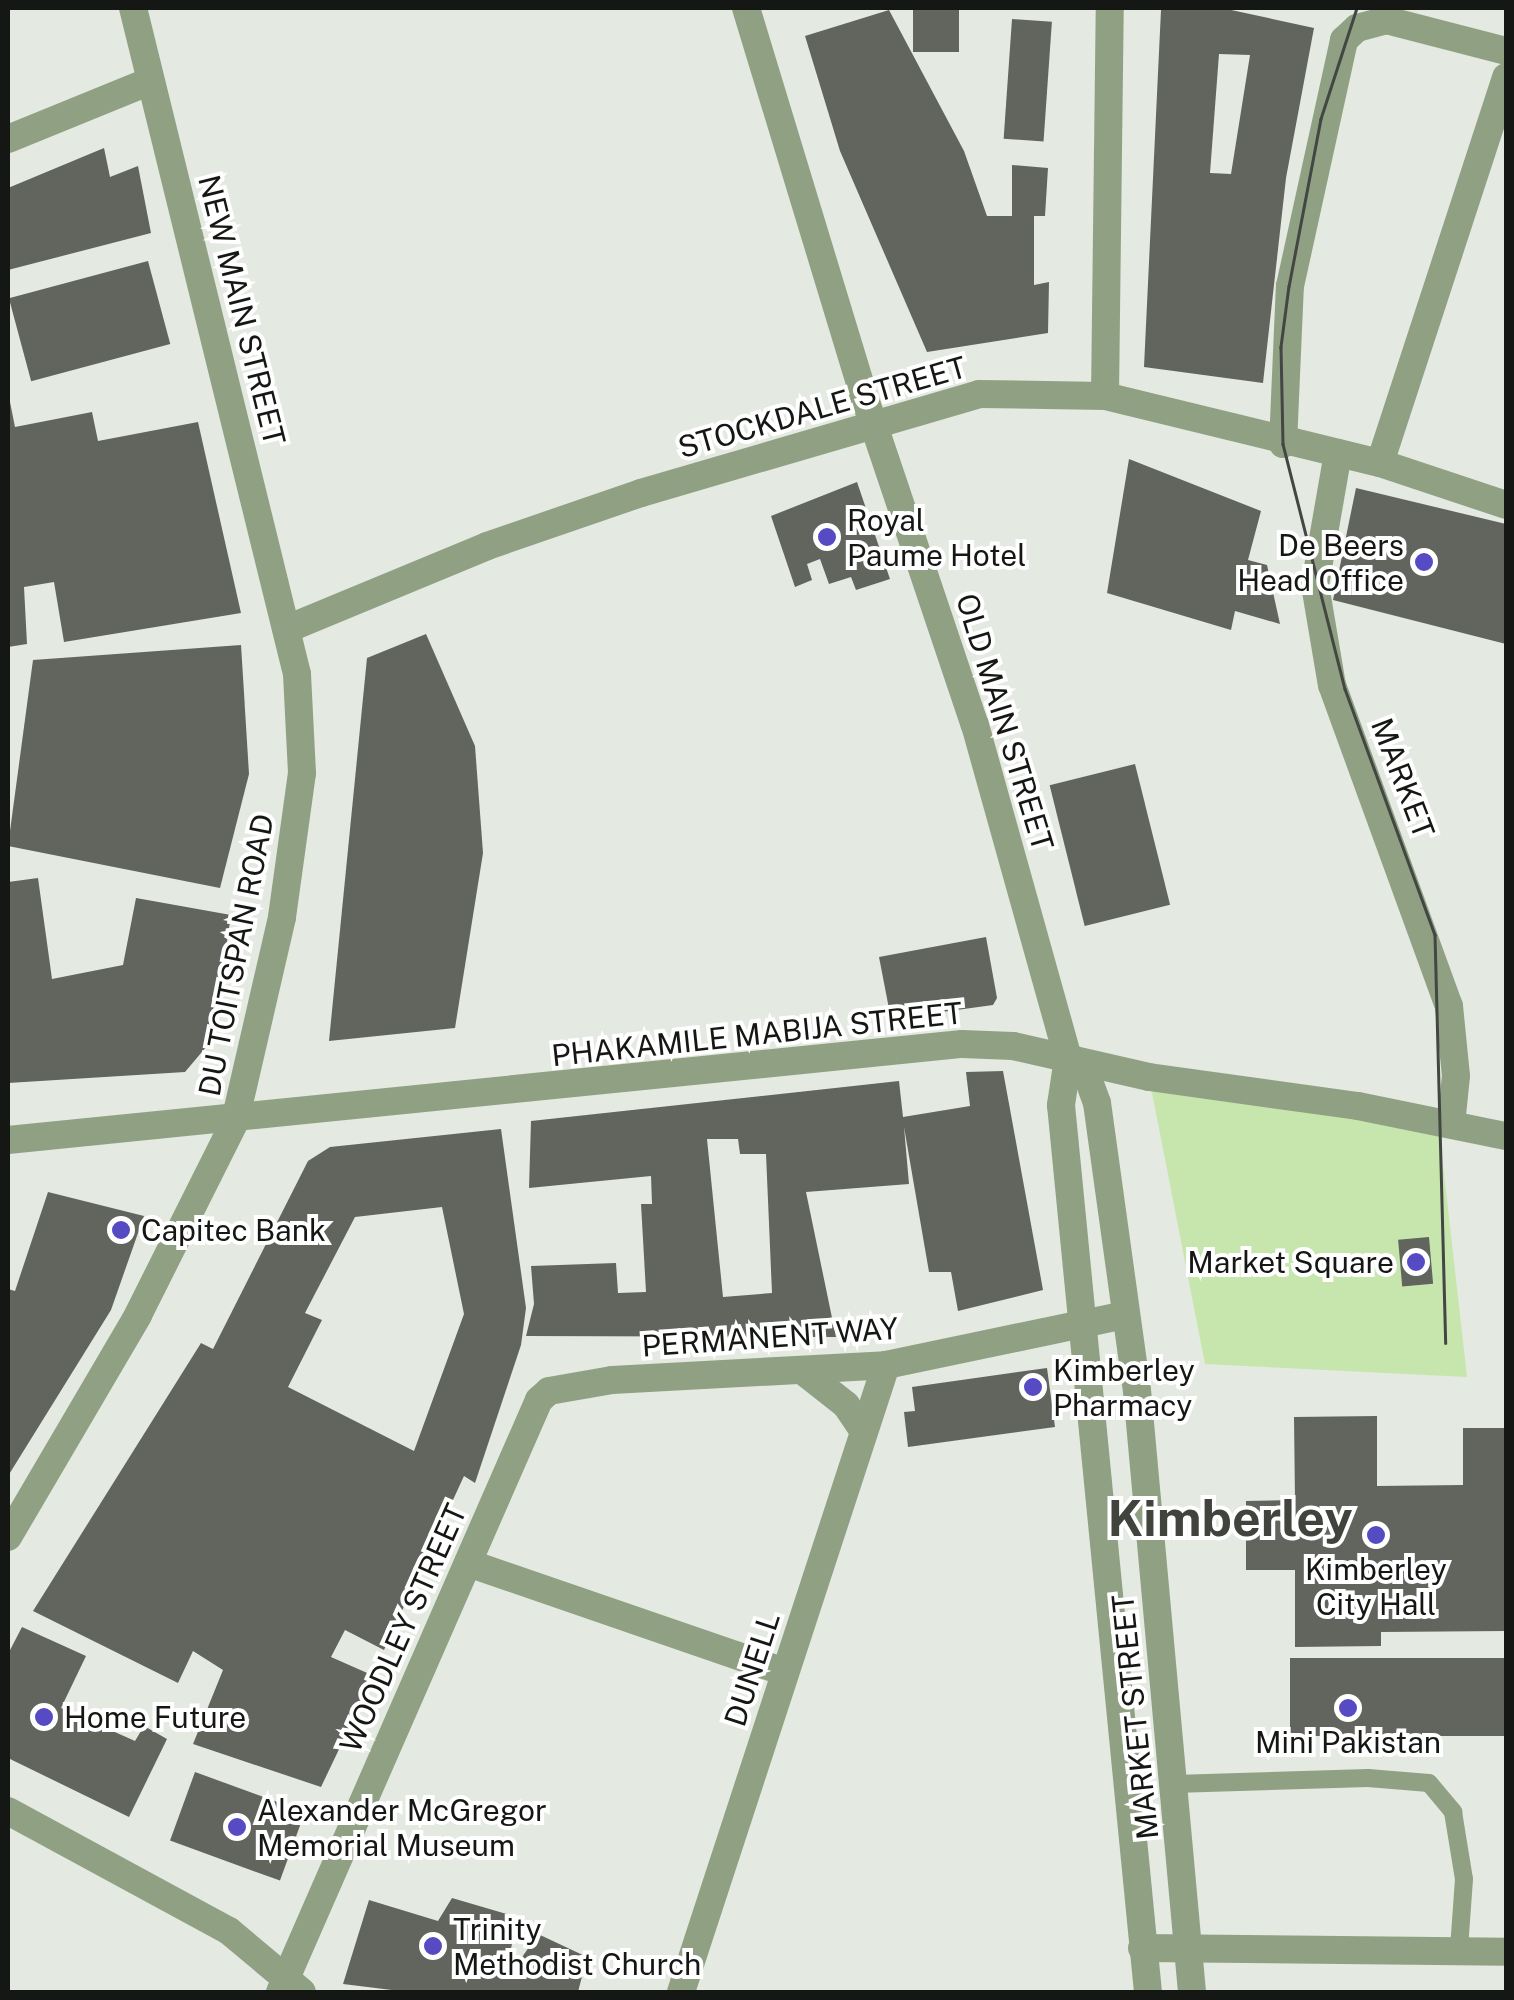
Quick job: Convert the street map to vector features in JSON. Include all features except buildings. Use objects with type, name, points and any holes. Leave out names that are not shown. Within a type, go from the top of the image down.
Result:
[{"type":"street","name":"NEW MAIN STREET","points":[[133,8],[286,629]]},
{"type":"street","name":"OLD MAIN STREET","points":[[746,8],[875,422],[976,725],[1068,1058]]},
{"type":"street","points":[[1106,396],[1110,8]]},
{"type":"street","points":[[1283,444],[1290,286],[1344,40],[1357,28],[1386,20],[1506,51]]},
{"type":"street","points":[[1380,463],[1506,77]]},
{"type":"street","points":[[8,139],[150,80]]},
{"type":"street","name":"STOCKDALE STREET","points":[[286,629],[487,546],[875,422],[979,394],[1106,396],[1283,444],[1380,463],[1506,505]]},
{"type":"street","name":"MARKET","points":[[1338,453],[1315,585],[1332,685],[1449,1006],[1456,1076],[1451,1124]]},
{"type":"street","name":"DU TOITSPAN ROAD","points":[[8,1537],[138,1315],[235,1121],[264,1010],[298,809],[301,714],[286,629]]},
{"type":"street","name":"PHAKAMILE MABIJA STREET","points":[[8,1140],[235,1121],[962,1044],[1068,1058],[1506,1136]]},
{"type":"street","name":"MARKET STREET","points":[[1068,1058],[1061,1105],[1148,1992]]},
{"type":"street","name":"MARKET STREET","points":[[1068,1058],[1089,1081],[1096,1103],[1126,1315],[1192,1992]]},
{"type":"street","name":"PERMANENT WAY","points":[[538,1400],[549,1391],[612,1380],[886,1365],[1126,1315]]},
{"type":"street","name":"DUNELL","points":[[681,1992],[886,1365]]},
{"type":"street","points":[[802,1370],[846,1404],[864,1432]]},
{"type":"street","name":"WOODLEY STREET","points":[[290,1988],[538,1400]]},
{"type":"street","points":[[468,1563],[786,1672]]},
{"type":"street","points":[[8,1811],[228,1932],[290,1988]]},
{"type":"street","points":[[1142,1948],[1190,1945],[1506,1952]]},
{"type":"lane","points":[[1174,1784],[1368,1778],[1429,1783],[1453,1812],[1464,1878],[1459,1949]]},
{"type":"green space","points":[[1149,1077],[1438,1120],[1467,1377],[1205,1364]]},
{"type":"tram line","points":[[1357,8],[1321,119],[1289,286],[1281,347],[1283,444],[1345,689],[1435,935],[1446,1343]]},
{"type":"place","name":"Royal Paume Hotel","points":[[827,537]]},
{"type":"place","name":"De Beers Head Office","points":[[1424,562]]},
{"type":"place","name":"Capitec Bank","points":[[121,1230]]},
{"type":"place","name":"Market Square","points":[[1416,1262]]},
{"type":"place","name":"Kimberley Pharmacy","points":[[1033,1387]]},
{"type":"place","name":"Kimberley City Hall","points":[[1376,1535]]},
{"type":"place","name":"Mini Pakistan","points":[[1348,1708]]},
{"type":"place","name":"Home Future","points":[[44,1717]]},
{"type":"place","name":"Alexander McGregor Memorial Museum","points":[[237,1827]]},
{"type":"place","name":"Trinity Methodist Church","points":[[433,1946]]},
{"type":"district","name":"Kimberley","points":[[1230,1518]]}]
